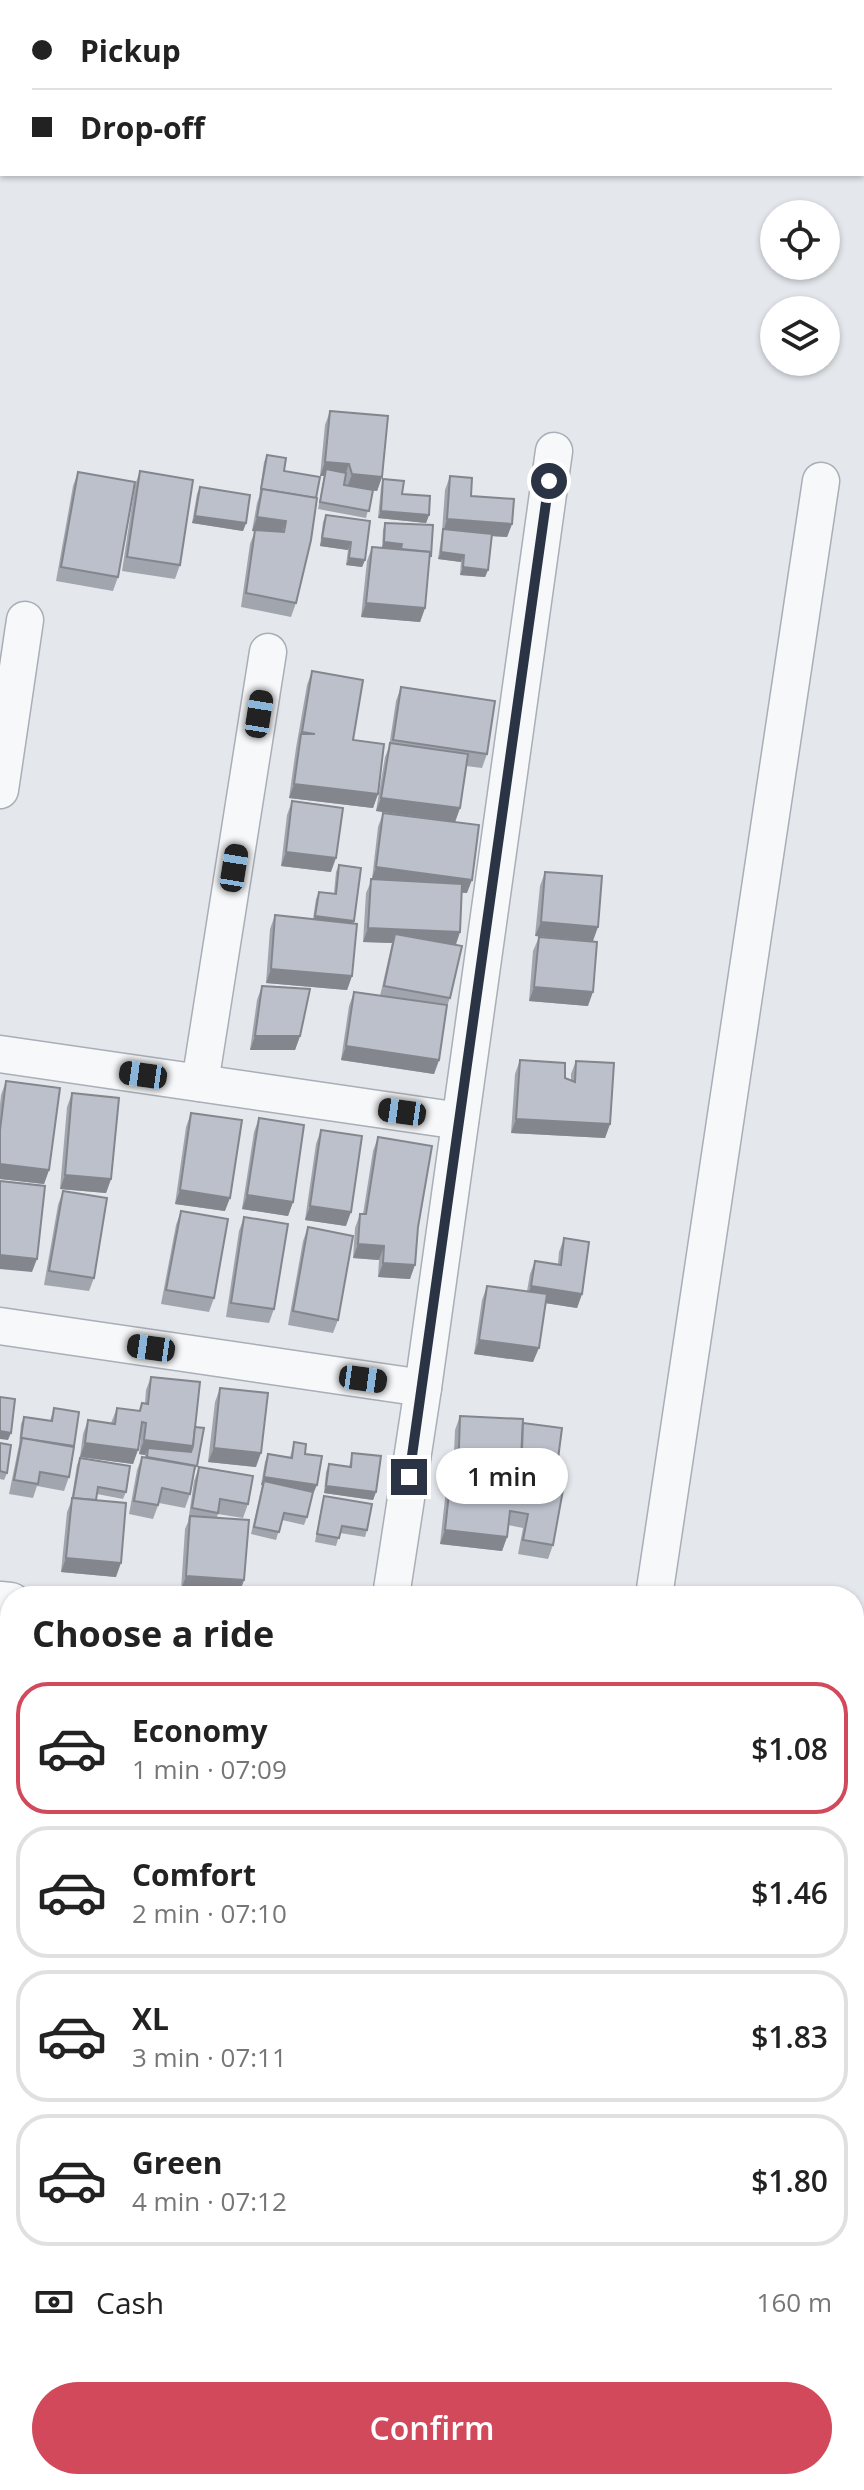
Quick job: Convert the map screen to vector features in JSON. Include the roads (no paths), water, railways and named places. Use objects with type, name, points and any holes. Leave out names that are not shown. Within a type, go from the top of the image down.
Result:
[{"type":"street","points":[[393,1586],[554,451]]},
{"type":"street","points":[[655,1586],[821,481]]},
{"type":"street","points":[[0,790],[25,620]]},
{"type":"street","points":[[200,1083],[268,652]]},
{"type":"street","points":[[0,1054],[460,1121]]},
{"type":"street","points":[[0,1326],[423,1388]]}]
